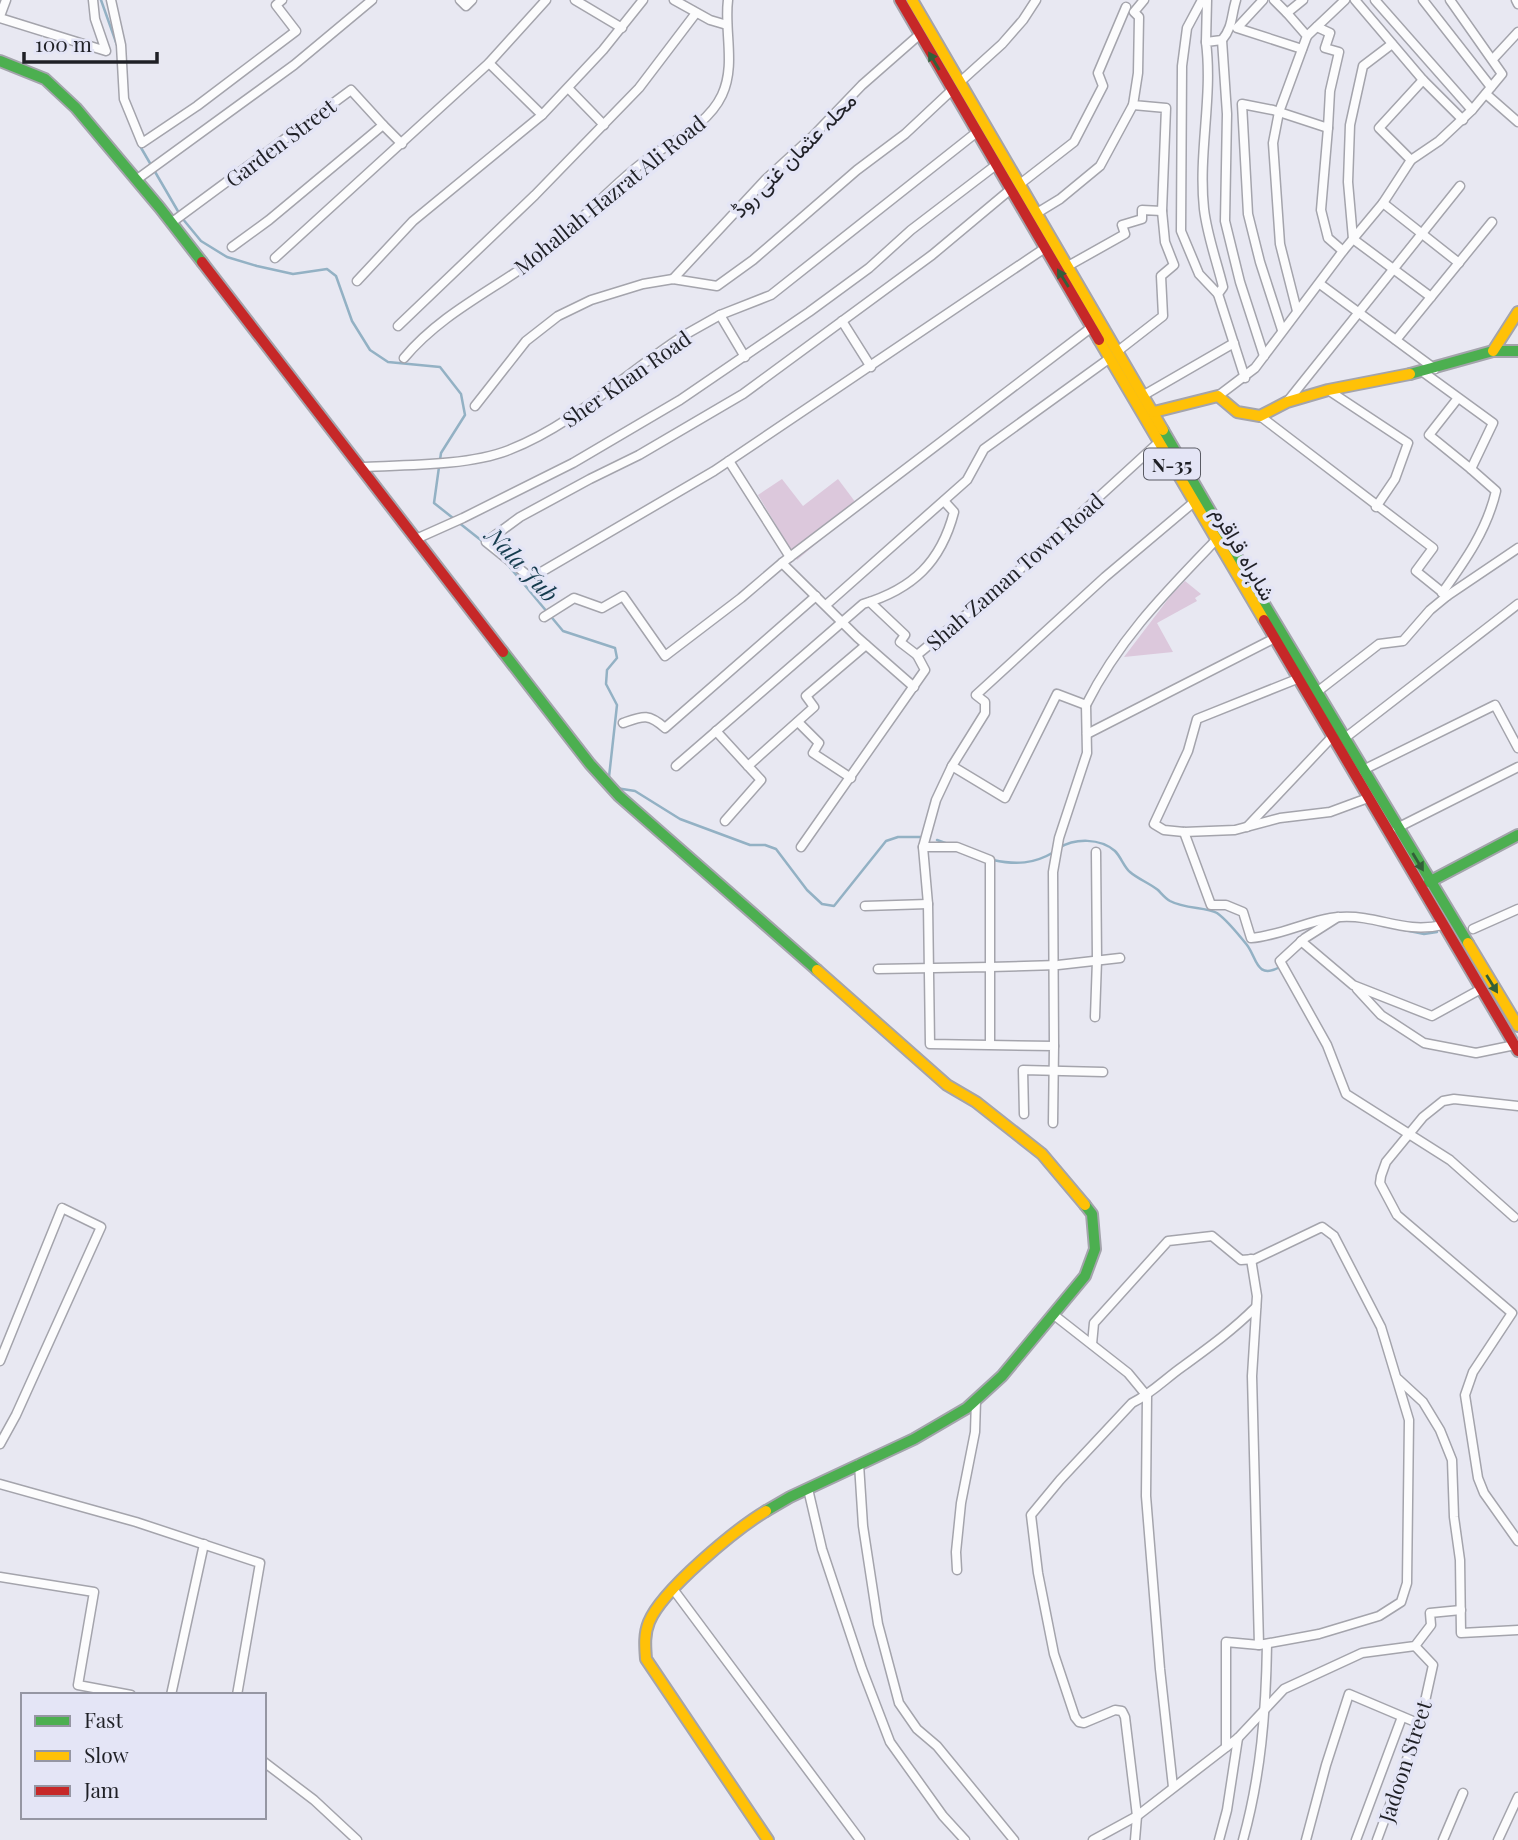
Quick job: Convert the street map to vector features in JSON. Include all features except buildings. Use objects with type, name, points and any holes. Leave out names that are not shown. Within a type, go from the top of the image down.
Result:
[{"type":"main road","name":"شاہراہ قراقرم","points":[[900,0],[919,35],[956,86],[1016,187],[1045,248],[1092,327],[1106,340]]},
{"type":"main road","name":"شاہراہ قراقرم","points":[[912,0],[977,132],[996,165],[1037,213],[1068,265],[1159,442],[1215,541],[1367,798],[1448,927],[1466,943],[1518,1026]]},
{"type":"main road","points":[[0,61],[45,79],[76,108],[171,223],[590,764],[619,796],[947,1085],[976,1102],[1042,1154],[1093,1214],[1095,1249],[1085,1276],[1002,1376],[967,1408],[914,1439],[808,1489],[748,1522],[692,1570],[661,1603],[649,1621],[645,1637],[646,1660],[768,1840]]},
{"type":"main road","points":[[1493,351],[1518,312]]},
{"type":"main road","points":[[1154,412],[1219,396],[1237,412],[1260,416],[1287,402],[1328,390],[1423,372],[1493,351],[1518,351]]},
{"type":"main road","name":"شاہراہ قراقرم","points":[[1114,354],[1144,395],[1398,828],[1429,882],[1453,941],[1516,1048]]},
{"type":"main road","points":[[1429,882],[1514,840]]},
{"type":"street","points":[[6,0],[0,17],[106,51],[95,19],[93,0]]},
{"type":"street","points":[[111,0],[121,45],[124,99],[142,143],[197,106],[296,31],[276,5],[282,0]]},
{"type":"street","points":[[136,180],[294,65],[372,0]]},
{"type":"street","points":[[460,0],[466,6],[472,0]]},
{"type":"street","points":[[275,258],[489,63],[547,0]]},
{"type":"street","points":[[575,0],[622,28]]},
{"type":"street","points":[[357,281],[413,221],[542,116],[569,89],[643,0]]},
{"type":"street","points":[[674,0],[720,25],[727,25]]},
{"type":"street","name":"Mohallah Hazrat Ali Road","points":[[404,358],[440,322],[531,261],[636,168],[704,119],[726,86],[729,61],[728,0]]},
{"type":"street","points":[[475,407],[526,341],[558,316],[591,300],[643,284],[673,279],[717,286],[753,260],[857,170],[905,134],[1002,44],[1036,0]]},
{"type":"street","points":[[1037,213],[1060,200],[1100,166],[1133,105],[1138,73],[1139,17],[1134,12],[1144,0]]},
{"type":"street","points":[[1204,0],[1209,68],[1204,122],[1204,209],[1223,287],[1217,294]]},
{"type":"street","points":[[1204,0],[1188,28],[1182,66],[1181,231],[1199,274],[1217,294],[1245,377]]},
{"type":"street","points":[[1236,0],[1231,29],[1223,40],[1227,114],[1225,221],[1240,282],[1264,356]]},
{"type":"street","points":[[1263,0],[1237,28],[1302,49]]},
{"type":"street","points":[[1274,0],[1307,36]]},
{"type":"street","points":[[1287,13],[1303,0]]},
{"type":"street","points":[[1297,311],[1280,244],[1273,143],[1279,112],[1307,36],[1345,0]]},
{"type":"street","points":[[1355,0],[1423,80],[1464,120]]},
{"type":"street","points":[[1375,0],[1472,110]]},
{"type":"street","points":[[1423,0],[1489,91],[1518,122]]},
{"type":"street","points":[[1219,396],[1245,377],[1264,356],[1343,251],[1383,203],[1411,160],[1464,120],[1502,74],[1450,0]]},
{"type":"street","points":[[1045,248],[729,461],[531,578],[486,542],[520,517],[590,478],[639,455],[743,394],[932,255],[1074,142],[1103,86],[1098,73],[1126,7]]},
{"type":"street","points":[[398,327],[604,125],[639,88],[696,13]]},
{"type":"street","points":[[1317,27],[1330,33],[1325,48],[1339,52],[1330,91],[1321,210],[1328,238],[1343,251]]},
{"type":"street","points":[[1493,59],[1518,32]]},
{"type":"street","name":"محلہ عثمان غنی روڈ","points":[[673,279],[766,179],[814,135],[862,85],[919,35]]},
{"type":"street","points":[[1206,42],[1223,40]]},
{"type":"street","points":[[1392,44],[1363,66],[1350,125],[1348,182],[1353,239],[1431,297]]},
{"type":"street","points":[[489,63],[542,116]]},
{"type":"street","points":[[1411,160],[1379,128],[1423,80]]},
{"type":"street","points":[[569,89],[604,125]]},
{"type":"street","name":"Garden Street","points":[[171,223],[351,90],[401,144]]},
{"type":"street","points":[[1282,330],[1263,274],[1248,214],[1242,104],[1279,112],[1328,128]]},
{"type":"street","points":[[826,606],[967,480],[984,449],[1163,316],[1161,276],[1174,265],[1166,242],[1161,211],[1166,108],[1133,105]]},
{"type":"street","points":[[232,247],[269,220],[383,125]]},
{"type":"street","name":"Sher Khan Road","points":[[360,467],[438,463],[509,450],[568,421],[682,337],[720,315],[771,295],[977,132]]},
{"type":"street","name":"Sher Khan Road","points":[[416,539],[573,463],[680,400],[869,268],[911,230],[996,165]]},
{"type":"street","points":[[1287,402],[1460,186]]},
{"type":"street","points":[[1383,203],[1459,263]]},
{"type":"street","points":[[1068,265],[1125,233],[1122,225],[1142,219],[1142,210],[1161,211]]},
{"type":"street","points":[[1396,340],[1492,222]]},
{"type":"street","points":[[1320,284],[1435,369]]},
{"type":"street","points":[[720,315],[745,357]]},
{"type":"street","points":[[842,321],[871,367]]},
{"type":"street","points":[[544,617],[575,598],[602,608],[623,596],[665,656],[782,563],[1092,327]]},
{"type":"street","points":[[1144,395],[1234,344]]},
{"type":"street","points":[[1423,372],[1493,423],[1471,469]]},
{"type":"street","points":[[1328,390],[1408,443],[1395,479],[1376,507]]},
{"type":"street","points":[[1317,692],[1379,644],[1403,641],[1444,595],[1469,555],[1492,510],[1496,491],[1429,435],[1458,398]]},
{"type":"street","points":[[1260,416],[1433,548],[1416,572],[1444,595]]},
{"type":"street","name":"Shah Zaman Town Road","points":[[802,847],[915,687],[925,670],[917,655],[1007,581],[1159,442]]},
{"type":"street","points":[[729,461],[790,557]]},
{"type":"street","points":[[676,766],[863,604],[884,598],[914,580],[938,556],[950,528],[954,512],[944,501]]},
{"type":"street","points":[[1054,1045],[930,1044],[928,904],[923,847],[930,816],[952,766],[985,713],[985,702],[976,695],[1194,502]]},
{"type":"street","points":[[1053,1123],[1053,872],[1058,842],[1087,753],[1086,705],[1110,663],[1150,608],[1215,541]]},
{"type":"street","points":[[1444,595],[1518,548]]},
{"type":"street","points":[[782,563],[866,645],[915,687]]},
{"type":"street","points":[[623,723],[643,716],[654,718],[665,728],[816,596]]},
{"type":"street","points":[[870,602],[905,635],[900,642],[917,655]]},
{"type":"street","points":[[1345,738],[1518,604]]},
{"type":"street","points":[[1087,734],[1273,639]]},
{"type":"street","points":[[748,766],[814,707],[806,696],[866,645]]},
{"type":"street","points":[[1297,679],[1197,719],[1188,751],[1154,824],[1164,830],[1184,832],[1235,830],[1280,818],[1330,812],[1367,798]]},
{"type":"street","points":[[952,766],[1005,798],[1057,694],[1086,705]]},
{"type":"street","points":[[1363,770],[1495,705],[1518,748]]},
{"type":"street","points":[[797,722],[819,743],[813,752],[851,778]]},
{"type":"street","points":[[716,731],[761,780],[725,821]]},
{"type":"street","points":[[1247,827],[1332,737]]},
{"type":"street","points":[[1398,828],[1518,767]]},
{"type":"street","points":[[1184,832],[1211,905],[1226,905],[1243,912],[1251,938],[1338,917],[1355,917],[1418,929],[1448,927]]},
{"type":"street","points":[[923,847],[957,847],[990,860],[990,1044]]},
{"type":"street","points":[[1095,1017],[1096,852]]},
{"type":"street","points":[[864,906],[928,904]]},
{"type":"street","points":[[1474,929],[1518,909]]},
{"type":"street","points":[[1338,917],[1301,941],[1280,961],[1327,1045],[1346,1094],[1450,1160],[1514,1217]]},
{"type":"street","points":[[1301,941],[1353,985],[1381,1015],[1424,1043],[1476,1053],[1516,1048]]},
{"type":"street","points":[[878,969],[929,970],[1054,965],[1120,958]]},
{"type":"street","points":[[1353,985],[1432,1016],[1481,989]]},
{"type":"street","points":[[1024,1114],[1023,1070],[1103,1072]]},
{"type":"street","points":[[1518,1106],[1454,1099],[1443,1101],[1423,1117],[1387,1162],[1380,1183],[1397,1215],[1515,1316],[1473,1372],[1465,1395],[1481,1486],[1518,1541]]},
{"type":"street","points":[[0,1361],[62,1208],[101,1227],[16,1415],[0,1444]]},
{"type":"street","points":[[1092,1344],[1094,1323],[1168,1241],[1212,1236],[1241,1260],[1251,1259],[1322,1227],[1334,1236],[1381,1326],[1409,1420],[1407,1583],[1401,1602],[1380,1616],[1319,1634],[1263,1644],[1226,1643],[1226,1747]]},
{"type":"street","points":[[1243,1840],[1255,1795],[1266,1708],[1252,1376],[1257,1296],[1251,1259]]},
{"type":"street","points":[[1135,1840],[1137,1816],[1125,1717],[1122,1711],[1115,1710],[1084,1723],[1075,1717],[1054,1654],[1038,1573],[1031,1515],[1132,1403],[1147,1396],[1238,1326],[1256,1307]]},
{"type":"street","points":[[1054,1315],[1128,1373],[1147,1396],[1146,1496],[1173,1787]]},
{"type":"street","points":[[1397,1377],[1423,1402],[1440,1430],[1452,1460],[1454,1517],[1460,1560],[1461,1633],[1518,1630]]},
{"type":"street","points":[[957,1570],[961,1503],[975,1432],[976,1399]]},
{"type":"street","points":[[859,1464],[863,1526],[878,1624],[899,1703],[917,1729],[937,1746],[1014,1840]]},
{"type":"street","points":[[0,1483],[136,1522],[260,1563],[237,1693]]},
{"type":"street","points":[[808,1489],[822,1549],[862,1670],[890,1742],[943,1815],[965,1840]]},
{"type":"street","points":[[171,1693],[204,1544]]},
{"type":"street","points":[[0,1577],[94,1592],[78,1685],[120,1693]]},
{"type":"street","points":[[673,1590],[860,1840]]},
{"type":"street","points":[[1094,1840],[1137,1816],[1238,1738],[1284,1689],[1362,1653],[1415,1646],[1431,1625],[1430,1613],[1461,1610]]},
{"type":"street","name":"Jadoon Street","points":[[1377,1840],[1420,1724],[1433,1665],[1415,1646]]},
{"type":"street","points":[[1306,1840],[1349,1694],[1420,1724]]},
{"type":"street","points":[[1356,1840],[1402,1717]]},
{"type":"street","points":[[1219,1840],[1238,1738]]},
{"type":"street","points":[[266,1764],[314,1800],[357,1840]]},
{"type":"street","points":[[1443,1840],[1463,1793]]},
{"type":"street","points":[[1498,1840],[1518,1797]]},
{"type":"shaded area","points":[[782,479],[803,506],[838,479],[859,507],[797,560],[758,495]]},
{"type":"shaded area","points":[[1185,581],[1201,594],[1195,598],[1197,601],[1157,623],[1173,652],[1124,657],[1172,594]]},
{"type":"waterway","name":"Nala Jub","points":[[101,0],[117,45]]},
{"type":"waterway","name":"Nala Jub","points":[[140,146],[179,213]]},
{"type":"waterway","name":"Nala Jub","points":[[182,218],[201,241],[227,257],[293,274],[327,269],[336,276],[352,321],[370,350],[388,362],[440,367],[461,394],[465,415],[441,453],[440,460]]},
{"type":"waterway","name":"Nala Jub","points":[[439,467],[434,503],[482,541]]},
{"type":"waterway","name":"Nala Jub","points":[[508,565],[563,631],[615,648],[617,658],[607,670],[606,684],[617,705],[609,777]]},
{"type":"waterway","name":"Nala Jub","points":[[616,788],[635,791],[680,819],[750,845],[765,845],[776,849],[807,890],[822,904],[834,906],[886,841],[898,837],[920,837]]},
{"type":"waterway","name":"Nala Jub","points":[[937,840],[948,844]]},
{"type":"waterway","name":"Nala Jub","points":[[1059,848],[1080,841],[1109,847],[1117,853],[1130,872],[1170,901],[1212,911],[1221,916],[1247,945],[1262,969],[1266,971],[1280,967]]},
{"type":"waterway","name":"Nala Jub","points":[[993,860],[1025,862],[1054,852]]},
{"type":"waterway","name":"Nala Jub","points":[[1385,926],[1424,934],[1437,932]]},
{"type":"traffic: fast","points":[[0,61],[45,79],[76,108],[202,262]]},
{"type":"traffic: fast","points":[[1410,374],[1493,351],[1518,351]]},
{"type":"traffic: fast","points":[[1163,430],[1468,943]]},
{"type":"traffic: fast","points":[[503,652],[590,764],[619,796],[817,970]]},
{"type":"traffic: fast","points":[[1429,882],[1518,835]]},
{"type":"traffic: fast","points":[[766,1511],[914,1439],[967,1408],[1002,1376],[1085,1276],[1095,1249],[1092,1214],[1085,1205]]},
{"type":"traffic: slow","points":[[912,0],[1163,430]]},
{"type":"traffic: slow","points":[[1493,351],[1518,312]]},
{"type":"traffic: slow","points":[[1099,340],[1264,620]]},
{"type":"traffic: slow","points":[[1154,412],[1218,396],[1237,412],[1260,416],[1287,402],[1328,390],[1410,374]]},
{"type":"traffic: slow","points":[[1468,943],[1518,1026]]},
{"type":"traffic: slow","points":[[817,970],[947,1085],[976,1102],[1042,1154],[1085,1205]]},
{"type":"traffic: slow","points":[[766,1511],[719,1546],[669,1594],[649,1622],[645,1645],[646,1659],[768,1840]]},
{"type":"traffic: jam","points":[[900,0],[1099,340]]},
{"type":"traffic: jam","points":[[202,262],[503,652]]},
{"type":"traffic: jam","points":[[1264,620],[1518,1051]]}]
